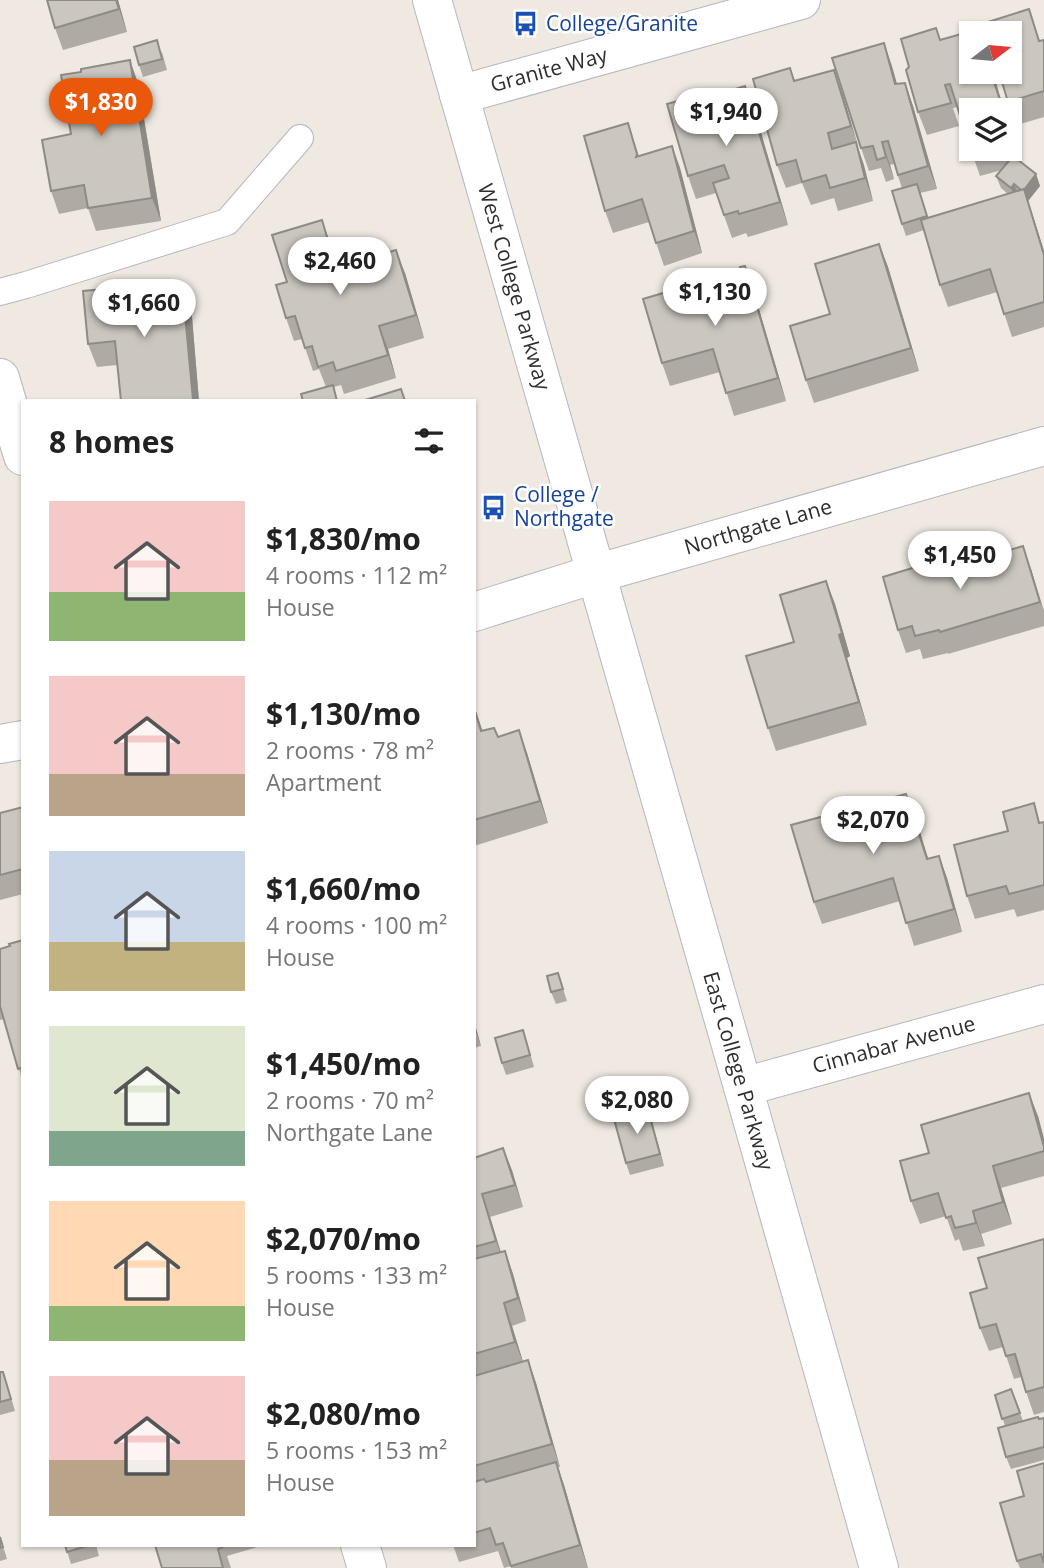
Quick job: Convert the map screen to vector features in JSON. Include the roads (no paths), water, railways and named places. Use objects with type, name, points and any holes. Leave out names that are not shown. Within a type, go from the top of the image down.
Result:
[{"type":"main road","name":"West College Parkway","points":[[432,0],[596,574]]},
{"type":"main road","name":"Granite Way","points":[[459,95],[751,7],[801,0]]},
{"type":"main road","points":[[0,378],[21,449]]},
{"type":"main road","name":"Northgate Lane","points":[[476,611],[596,574],[1044,446]]},
{"type":"main road","name":"East College Parkway","points":[[596,574],[879,1568]]},
{"type":"main road","points":[[0,744],[21,740]]},
{"type":"main road","name":"Cinnabar Avenue","points":[[743,1087],[1044,1004]]},
{"type":"main road","points":[[361,1547],[367,1568]]},
{"type":"lane","points":[[0,292],[227,222],[300,138]]},
{"type":"place","name":"College/Granite","points":[[526,24]]},
{"type":"place","name":"College / Northgate","points":[[494,507]]}]
